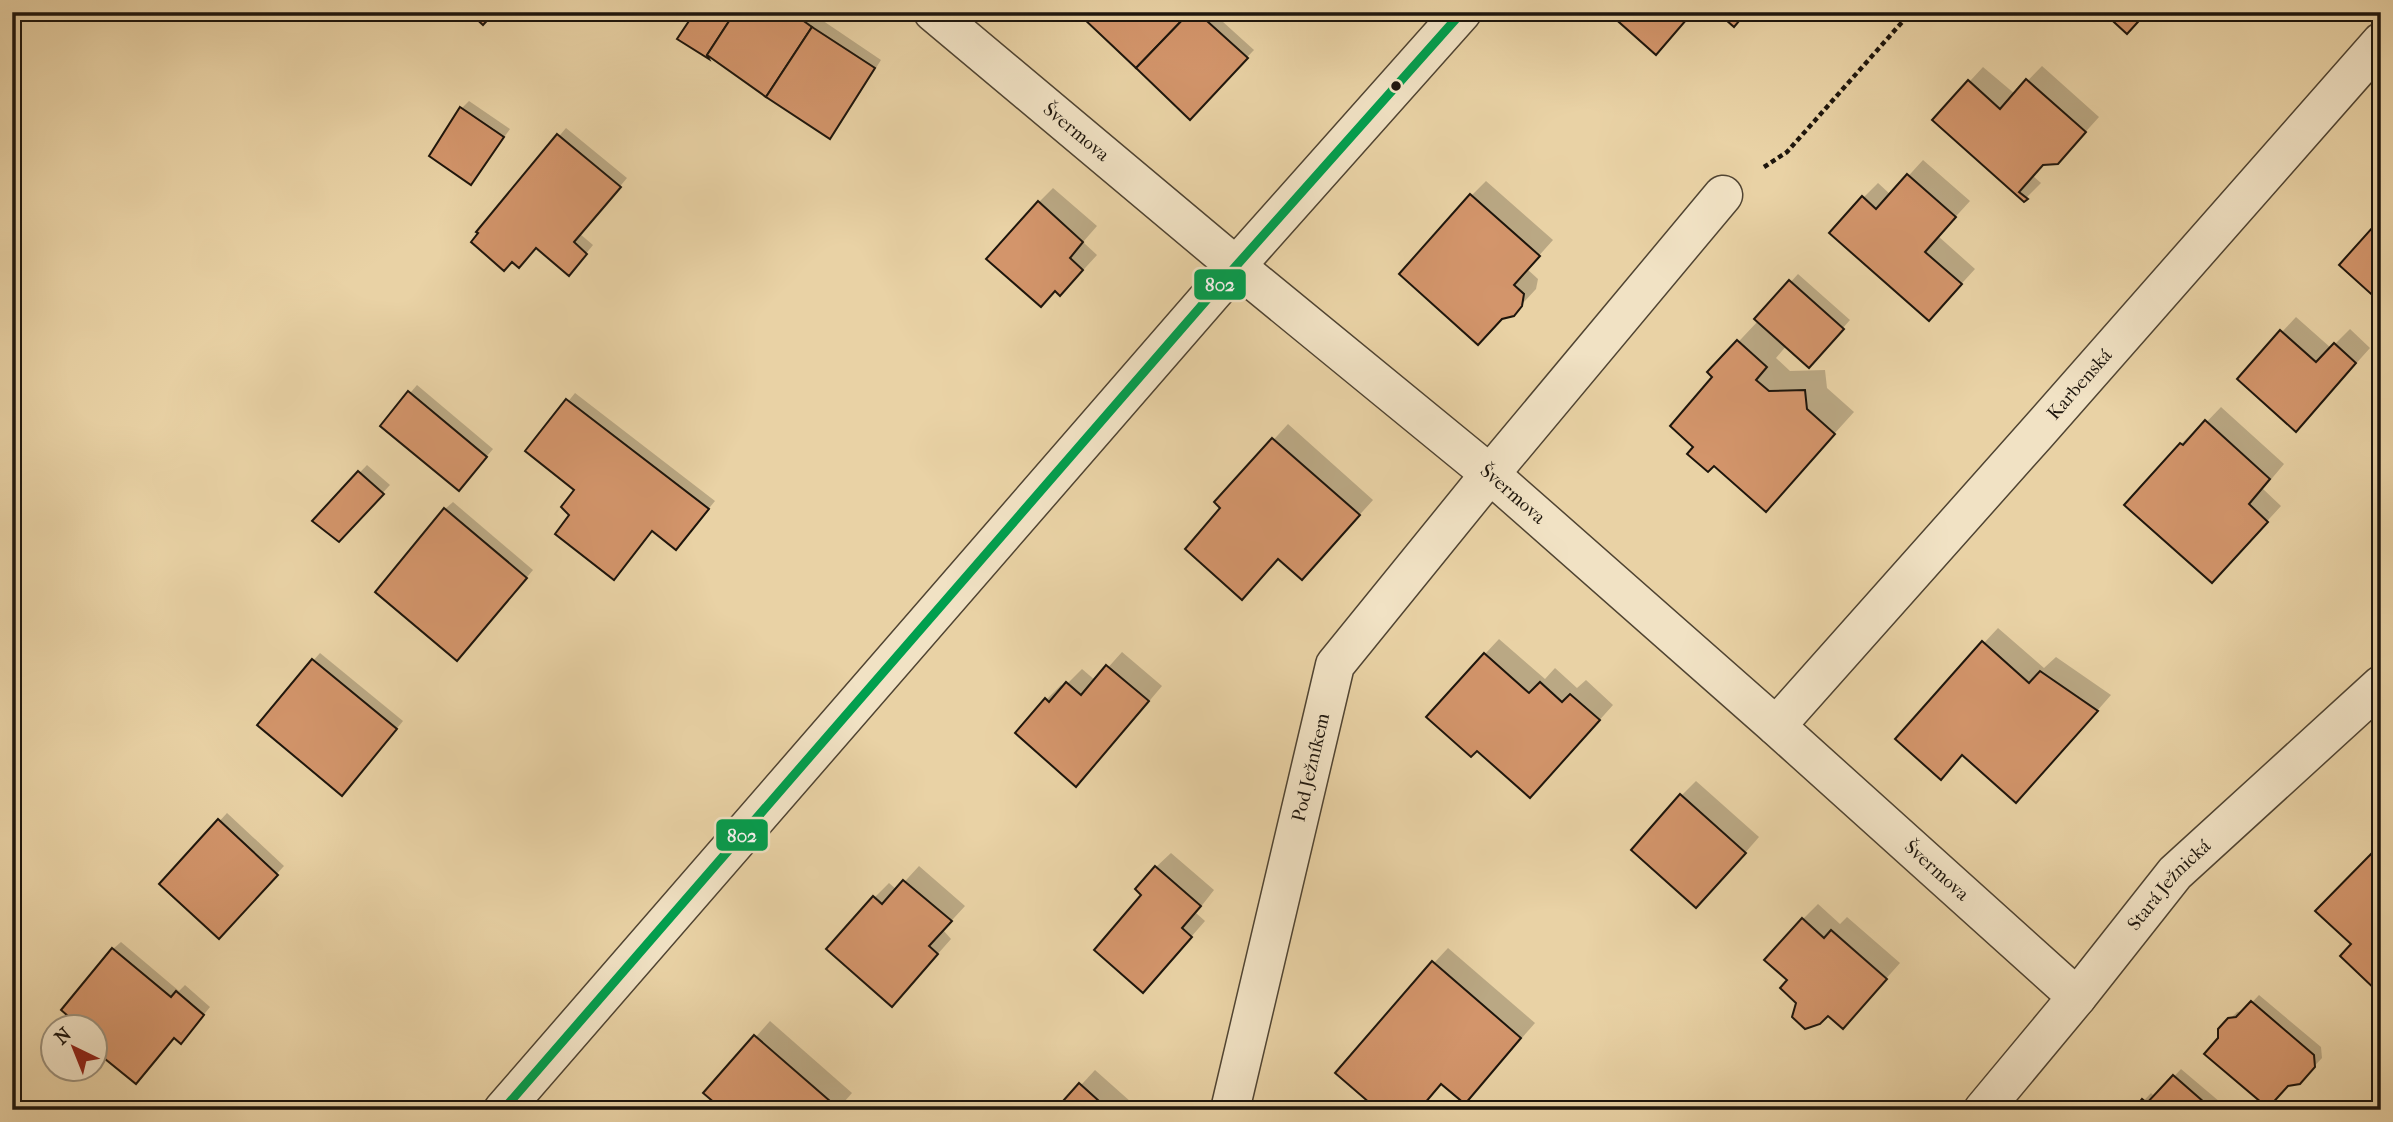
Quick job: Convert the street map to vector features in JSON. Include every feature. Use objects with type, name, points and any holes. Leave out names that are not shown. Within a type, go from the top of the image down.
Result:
[{"type":"street","name":"Švermova","points":[[933,12],[1490,474],[1776,726],[2077,997]]},
{"type":"street","points":[[503,1110],[1236,266],[1462,12]]},
{"type":"street","name":"Karbenská","points":[[1776,726],[2381,42]]},
{"type":"street","points":[[1490,474],[1723,195]]},
{"type":"street","name":"Pod Ježníkem","points":[[1230,1110],[1335,665],[1490,474]]},
{"type":"street","name":"Stará Ježnická","points":[[1983,1110],[2175,873],[2381,685]]},
{"type":"path","points":[[1723,195],[1787,152],[1911,12]]},
{"type":"building","points":[[469,12],[495,12],[483,25]]},
{"type":"building","points":[[695,12],[735,12],[707,55],[709,59],[677,39]]},
{"type":"building","points":[[735,12],[791,12],[812,27],[766,97],[707,55]]},
{"type":"building","points":[[1088,12],[1190,12],[1136,68],[1083,18]]},
{"type":"building","points":[[1190,12],[1197,12],[1248,58],[1190,120],[1136,68]]},
{"type":"building","points":[[1613,12],[1693,12],[1656,55],[1611,15]]},
{"type":"building","points":[[1717,12],[1754,12],[1751,17],[1739,21],[1734,27]]},
{"type":"building","points":[[2103,12],[2147,12],[2127,34]]},
{"type":"building","points":[[812,27],[875,68],[830,139],[766,97]]},
{"type":"building","points":[[2026,79],[2086,132],[2058,164],[2043,165],[2019,192],[2028,199],[2024,202],[1932,120],[1968,80],[2000,109]]},
{"type":"building","points":[[460,107],[504,137],[471,185],[429,156]]},
{"type":"building","points":[[557,134],[621,187],[574,242],[587,254],[569,276],[536,248],[519,268],[512,262],[504,271],[471,242],[478,233],[476,232]]},
{"type":"building","points":[[1907,174],[1956,217],[1925,252],[1962,284],[1929,321],[1829,233],[1862,196],[1876,209]]},
{"type":"building","points":[[1470,194],[1540,256],[1514,285],[1524,294],[1522,306],[1514,316],[1502,319],[1478,345],[1399,274]]},
{"type":"building","points":[[1038,201],[1083,242],[1070,258],[1083,270],[1060,296],[1055,291],[1041,307],[986,259]]},
{"type":"building","points":[[2381,218],[2381,300],[2380,302],[2339,265]]},
{"type":"building","points":[[1789,280],[1844,329],[1809,368],[1754,319]]},
{"type":"building","points":[[2280,330],[2316,362],[2334,343],[2356,363],[2296,432],[2237,379]]},
{"type":"building","points":[[1737,340],[1767,367],[1756,380],[1769,391],[1805,390],[1807,409],[1835,434],[1766,512],[1714,466],[1708,472],[1687,454],[1693,447],[1670,426],[1712,377],[1707,372]]},
{"type":"building","points":[[408,391],[487,457],[459,491],[380,426]]},
{"type":"building","points":[[566,399],[709,509],[676,550],[652,531],[614,580],[555,534],[569,515],[561,507],[574,490],[525,451]]},
{"type":"building","points":[[2205,420],[2270,479],[2249,504],[2268,522],[2212,583],[2124,505],[2180,443],[2183,445]]},
{"type":"building","points":[[1272,438],[1360,515],[1302,580],[1278,559],[1242,600],[1185,549],[1220,508],[1214,502]]},
{"type":"building","points":[[358,471],[384,494],[339,542],[312,521]]},
{"type":"building","points":[[444,508],[527,578],[457,661],[375,592]]},
{"type":"building","points":[[1982,641],[2029,683],[2040,671],[2098,711],[2016,803],[1962,755],[1941,780],[1895,739]]},
{"type":"building","points":[[1484,653],[1529,693],[1540,682],[1562,702],[1570,694],[1600,720],[1530,798],[1477,751],[1471,757],[1426,717]]},
{"type":"building","points":[[312,659],[397,729],[342,796],[257,725]]},
{"type":"building","points":[[1106,665],[1149,701],[1076,787],[1015,733],[1045,698],[1049,702],[1066,682],[1081,695]]},
{"type":"building","points":[[1680,794],[1746,853],[1696,908],[1631,850]]},
{"type":"building","points":[[218,819],[278,875],[219,939],[159,884]]},
{"type":"building","points":[[2373,852],[2381,860],[2381,995],[2340,956],[2351,944],[2315,911]]},
{"type":"building","points":[[1155,866],[1201,906],[1182,928],[1192,937],[1143,993],[1094,950],[1141,895],[1135,889]]},
{"type":"building","points":[[903,880],[952,921],[929,946],[938,954],[892,1007],[826,949],[873,896],[882,904]]},
{"type":"building","points":[[1802,918],[1824,938],[1831,930],[1887,979],[1843,1029],[1828,1016],[1820,1024],[1805,1029],[1792,1017],[1796,1003],[1780,988],[1787,980],[1764,960]]},
{"type":"building","points":[[112,948],[171,997],[176,991],[204,1015],[181,1044],[174,1038],[136,1084],[108,1061],[108,1014],[66,1014],[61,1010]]},
{"type":"building","points":[[1432,961],[1521,1038],[1465,1104],[1441,1084],[1419,1110],[1378,1110],[1335,1073]]},
{"type":"building","points":[[2251,1001],[2314,1055],[2315,1067],[2300,1084],[2288,1086],[2268,1108],[2204,1054],[2218,1038],[2218,1029],[2228,1018],[2236,1017]]},
{"type":"building","points":[[754,1035],[838,1108],[837,1110],[723,1110],[703,1093]]},
{"type":"building","points":[[2173,1075],[2213,1110],[2133,1110],[2142,1099],[2147,1103]]},
{"type":"building","points":[[1079,1083],[1109,1110],[1055,1110]]},
{"type":"transit line","name":"802","points":[[503,1110],[1236,266],[1462,12]]}]
